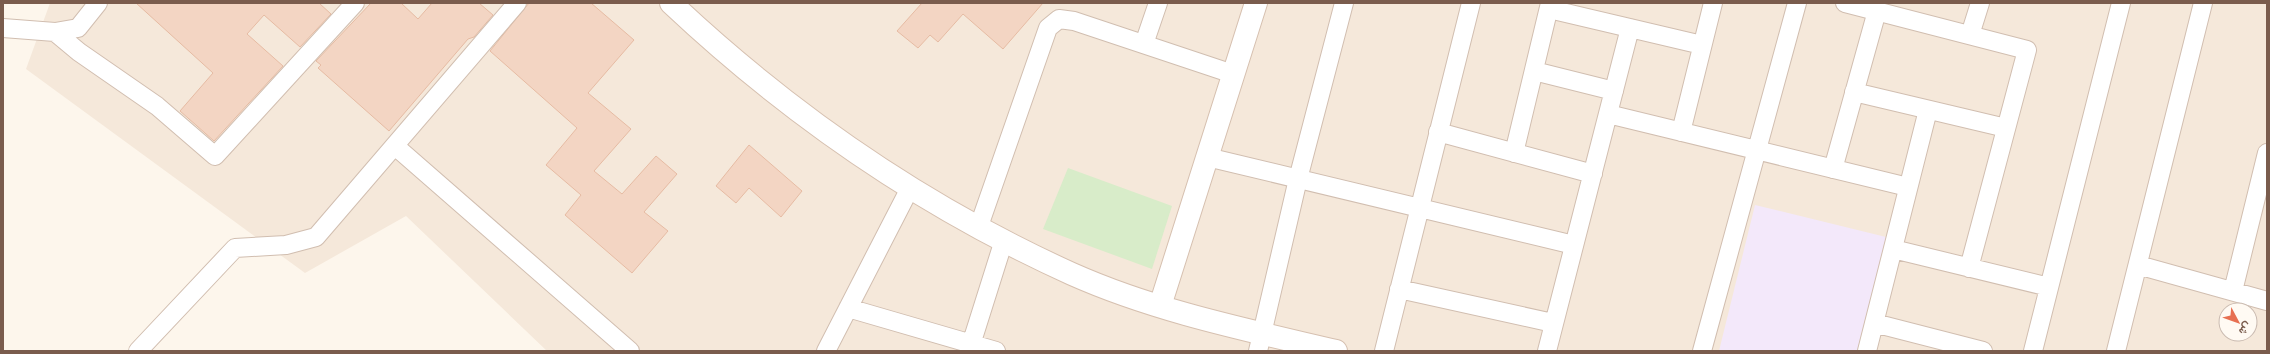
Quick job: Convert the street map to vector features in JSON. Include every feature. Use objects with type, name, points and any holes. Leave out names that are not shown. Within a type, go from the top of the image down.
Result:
[{"type":"street","points":[[3,28],[55,32],[78,28],[98,3]]},
{"type":"street","points":[[55,32],[79,52],[157,106],[215,156],[355,3]]},
{"type":"street","points":[[138,351],[235,248],[286,245],[316,237],[517,3]]},
{"type":"street","points":[[671,3],[759,81],[813,123],[910,188],[1004,240],[1073,274],[1261,342],[1336,351]]},
{"type":"street","points":[[1144,44],[1158,3]]},
{"type":"street","points":[[1160,306],[1256,3]]},
{"type":"street","points":[[1261,342],[1298,179],[1344,3]]},
{"type":"street","points":[[1384,351],[1471,3]]},
{"type":"street","points":[[1681,132],[1713,3]]},
{"type":"street","points":[[1702,351],[1798,3]]},
{"type":"street","points":[[1845,3],[2027,50],[1969,268]]},
{"type":"street","points":[[1970,35],[1980,3]]},
{"type":"street","points":[[2033,351],[2121,3]]},
{"type":"street","points":[[2116,351],[2203,3]]},
{"type":"street","points":[[1514,152],[1550,6],[1630,28],[1702,45]]},
{"type":"street","points":[[1833,169],[1877,11]]},
{"type":"street","points":[[979,226],[1048,28],[1059,19],[1074,21],[1233,74]]},
{"type":"street","points":[[1547,351],[1630,28]]},
{"type":"street","points":[[1534,72],[1614,91]]},
{"type":"street","points":[[1854,92],[2006,128]]},
{"type":"street","points":[[1867,351],[1928,110]]},
{"type":"street","points":[[1608,114],[1908,187]]},
{"type":"street","points":[[1438,132],[1593,174]]},
{"type":"street","points":[[395,146],[630,351]]},
{"type":"street","points":[[2233,291],[2267,153]]},
{"type":"street","points":[[1207,157],[1574,245]]},
{"type":"street","points":[[826,351],[910,188]]},
{"type":"street","points":[[970,347],[1004,240]]},
{"type":"street","points":[[1892,250],[2049,287]]},
{"type":"street","points":[[2138,265],[2267,301]]},
{"type":"street","points":[[1399,289],[1554,323]]},
{"type":"street","points":[[848,308],[970,347],[996,351]]},
{"type":"street","points":[[1874,323],[1983,351]]},
{"type":"shaded area","points":[[50,3],[2267,3],[2267,351],[547,351],[406,216],[305,273],[26,69]]},
{"type":"shaded area","points":[[1755,205],[1886,237],[1857,351],[1719,351]]},
{"type":"green space","points":[[1068,168],[1172,206],[1152,269],[1043,229]]},
{"type":"building","points":[[136,3],[319,3],[331,14],[300,47],[264,15],[247,34],[283,66],[214,141],[180,111],[213,73]]},
{"type":"building","points":[[371,3],[401,3],[418,19],[432,3],[479,3],[493,15],[474,37],[468,39],[389,131],[318,68],[321,65],[316,61]]},
{"type":"building","points":[[529,3],[591,3],[634,40],[588,93],[631,129],[594,171],[622,194],[656,156],[677,174],[644,212],[668,231],[632,273],[565,215],[581,195],[546,165],[577,128],[490,51]]},
{"type":"building","points":[[922,3],[1043,3],[1003,49],[963,14],[938,42],[930,35],[918,48],[897,31]]},
{"type":"building","points":[[749,145],[802,191],[781,217],[749,188],[736,203],[716,186]]}]
